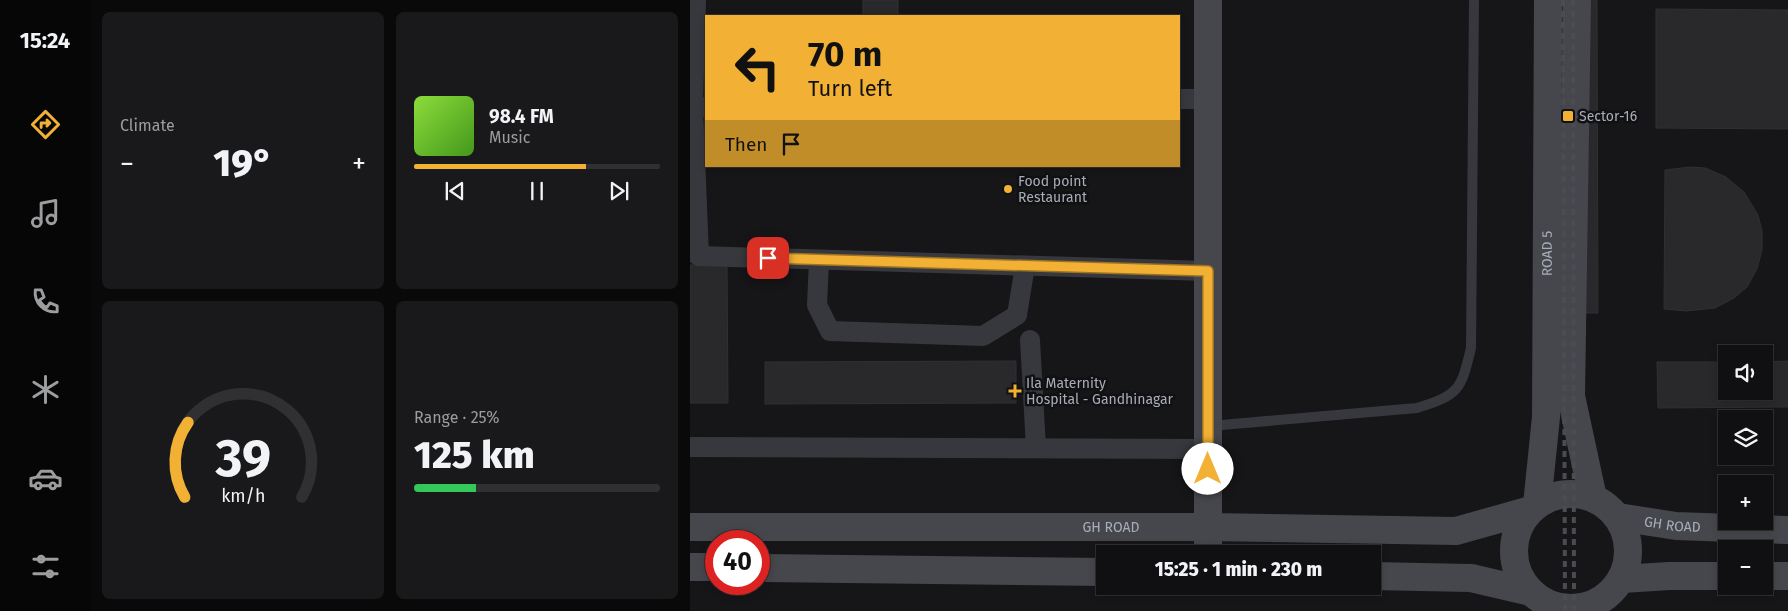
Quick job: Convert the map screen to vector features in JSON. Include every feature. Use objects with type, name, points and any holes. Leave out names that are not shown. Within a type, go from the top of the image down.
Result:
[{"type":"main road","points":[[1208,0],[1208,545]]},
{"type":"main road","name":"ROAD 5","points":[[1534,508],[1546,417],[1548,0]]},
{"type":"main road","name":"ROAD 5","points":[[1577,0],[1571,396],[1594,498]]},
{"type":"main road","points":[[1381,576],[1471,578],[1543,603],[1566,609],[1583,609],[1599,602],[1612,592],[1622,579],[1628,564],[1629,547],[1618,517],[1607,506],[1594,498],[1579,494],[1564,494],[1550,498],[1534,508],[1520,525],[1514,542],[1514,560],[1520,578],[1543,603]]},
{"type":"main road","name":"GH ROAD","points":[[690,527],[1208,527],[1456,531],[1534,508]]},
{"type":"main road","name":"GH ROAD","points":[[1618,517],[1676,526],[1788,530]]},
{"type":"main road","points":[[690,567],[705,567]]},
{"type":"main road","points":[[770,568],[1096,572]]},
{"type":"main road","points":[[1622,579],[1669,576],[1718,576]]},
{"type":"main road","points":[[1773,576],[1788,576]]},
{"type":"street","points":[[696,0],[694,252],[819,260],[1208,271]]},
{"type":"street","points":[[1180,99],[1208,99]]},
{"type":"street","points":[[819,260],[817,305],[830,331],[983,336],[1017,315],[1025,266]]},
{"type":"street","points":[[1030,340],[1036,448]]},
{"type":"street","points":[[690,447],[1036,448],[1208,438]]},
{"type":"lane","points":[[1208,438],[1417,408],[1442,400],[1457,388],[1464,375],[1470,348],[1474,0]]},
{"type":"building","points":[[863,0],[898,0],[898,15],[863,15]]},
{"type":"building","points":[[1539,0],[1597,0],[1598,313],[1540,313]]},
{"type":"building","points":[[1656,9],[1788,10],[1788,129],[1656,128]]},
{"type":"building","points":[[1690,167],[1705,168],[1726,177],[1744,192],[1758,215],[1762,231],[1762,250],[1757,269],[1747,287],[1734,298],[1715,308],[1686,311],[1664,309],[1665,170]]},
{"type":"building","points":[[690,265],[727,265],[728,403],[690,403]]},
{"type":"building","points":[[1016,361],[1016,403],[765,404],[765,362]]},
{"type":"building","points":[[1788,361],[1788,407],[1658,408],[1657,362],[1718,362],[1718,400],[1773,400],[1773,362]]},
{"type":"railway","points":[[1563,0],[1565,611]]},
{"type":"railway","points":[[1573,0],[1574,611]]},
{"type":"place","name":"Sector-16","points":[[1568,116]]},
{"type":"place","name":"Food point Restaurant","points":[[1008,189]]},
{"type":"place","name":"Ila Maternity Hospital - Gandhinagar","points":[[1015,391]]},
{"type":"route","points":[[768,258],[1208,271],[1208,469]]}]
